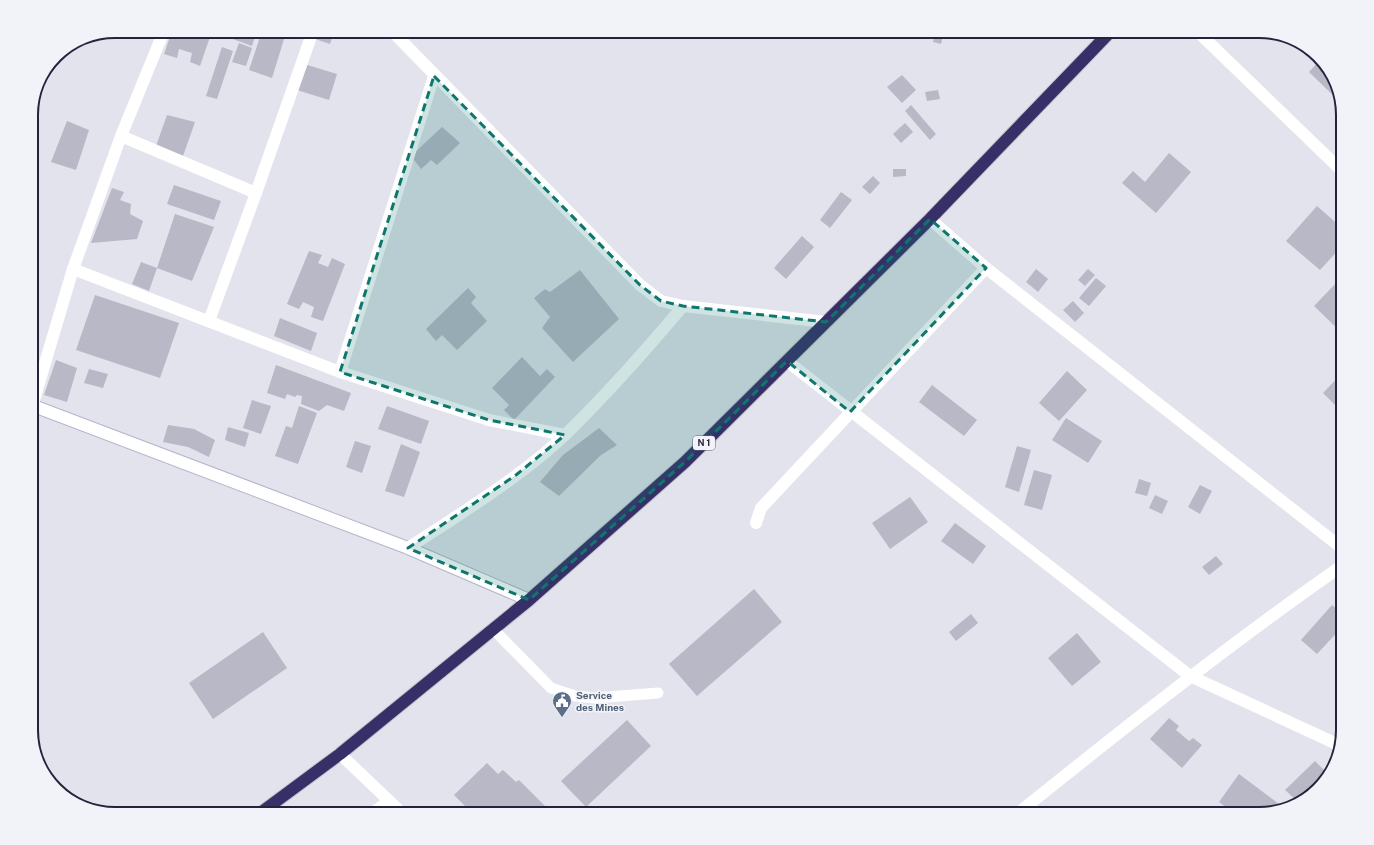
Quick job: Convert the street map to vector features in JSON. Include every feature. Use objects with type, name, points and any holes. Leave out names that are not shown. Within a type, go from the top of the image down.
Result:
[{"type":"highway","name":"N 1","points":[[268,807],[340,754],[529,600],[685,462],[930,219],[1104,38]]},
{"type":"street","points":[[38,387],[73,269],[121,136],[161,38]]},
{"type":"street","points":[[209,320],[311,38]]},
{"type":"street","points":[[399,38],[434,76],[640,285],[661,301],[682,306],[826,322]]},
{"type":"street","points":[[1204,38],[1336,165]]},
{"type":"street","points":[[340,372],[434,76]]},
{"type":"street","points":[[121,136],[256,193]]},
{"type":"street","points":[[930,219],[986,268],[1336,543]]},
{"type":"street","points":[[756,523],[761,508],[986,268]]},
{"type":"street","points":[[73,269],[209,320],[340,372],[489,420],[565,435]]},
{"type":"street","points":[[408,548],[516,475],[565,435],[654,341],[682,306]]},
{"type":"street","points":[[787,361],[850,412],[1190,676],[1334,743]]},
{"type":"street","points":[[38,409],[408,548],[529,600]]},
{"type":"street","points":[[1026,807],[1190,676],[1264,620],[1336,570]]},
{"type":"street","points":[[340,754],[395,807]]},
{"type":"street","points":[[381,807],[389,801]]},
{"type":"lane","points":[[493,629],[551,688],[575,696],[595,698],[658,693]]},
{"type":"highlighted area","points":[[434,76],[640,285],[661,301],[683,306],[826,322],[930,219],[986,268],[850,412],[787,361],[685,462],[529,600],[408,548],[516,475],[565,435],[489,420],[340,372]]},
{"type":"building","points":[[170,38],[210,38],[200,66],[190,62],[192,53],[179,49],[177,58],[164,54]]},
{"type":"building","points":[[230,38],[254,38],[252,46]]},
{"type":"building","points":[[260,38],[284,38],[272,78],[249,70]]},
{"type":"building","points":[[315,38],[332,38],[330,44]]},
{"type":"building","points":[[934,38],[942,38],[941,44],[933,42]]},
{"type":"building","points":[[239,43],[252,48],[246,66],[232,62]]},
{"type":"building","points":[[222,47],[233,51],[217,99],[206,96]]},
{"type":"building","points":[[304,64],[337,74],[329,100],[297,90]]},
{"type":"building","points":[[1316,64],[1326,76],[1334,96],[1309,72]]},
{"type":"building","points":[[902,75],[916,90],[902,103],[887,87]]},
{"type":"building","points":[[938,90],[940,99],[927,101],[925,92]]},
{"type":"building","points":[[911,105],[936,134],[930,140],[905,111]]},
{"type":"building","points":[[167,115],[195,122],[183,156],[156,146]]},
{"type":"building","points":[[67,121],[89,130],[76,170],[51,162]]},
{"type":"building","points":[[905,123],[913,132],[901,143],[893,134]]},
{"type":"building","points":[[442,127],[460,143],[437,165],[431,160],[421,169],[411,156]]},
{"type":"building","points":[[1169,153],[1191,172],[1156,213],[1122,183],[1133,171],[1145,182]]},
{"type":"building","points":[[893,169],[906,169],[906,176],[893,177]]},
{"type":"building","points":[[873,176],[880,183],[870,194],[862,187]]},
{"type":"building","points":[[174,185],[221,201],[214,220],[167,204]]},
{"type":"building","points":[[112,188],[124,192],[120,200],[131,204],[130,214],[143,221],[137,239],[91,243]]},
{"type":"building","points":[[841,192],[852,200],[830,228],[820,220]]},
{"type":"building","points":[[1317,206],[1336,223],[1336,253],[1320,270],[1286,241]]},
{"type":"building","points":[[175,214],[214,227],[192,281],[157,268]]},
{"type":"building","points":[[802,236],[814,247],[786,279],[774,268]]},
{"type":"building","points":[[309,251],[322,255],[318,263],[328,267],[332,258],[345,264],[323,321],[311,317],[314,307],[303,302],[299,309],[287,304]]},
{"type":"building","points":[[141,262],[157,268],[149,291],[132,284]]},
{"type":"building","points":[[1036,269],[1048,279],[1038,292],[1026,282]]},
{"type":"building","points":[[1088,269],[1095,275],[1085,286],[1078,280]]},
{"type":"building","points":[[580,270],[619,319],[573,362],[542,328],[550,317],[534,298],[545,289],[550,292]]},
{"type":"building","points":[[1096,278],[1106,286],[1089,306],[1079,298]]},
{"type":"building","points":[[1336,283],[1336,327],[1314,306]]},
{"type":"building","points":[[468,288],[476,297],[471,303],[487,321],[457,350],[442,335],[436,341],[426,329]]},
{"type":"building","points":[[95,295],[179,323],[160,378],[76,350]]},
{"type":"building","points":[[1073,301],[1084,313],[1075,322],[1063,310]]},
{"type":"building","points":[[280,318],[317,333],[311,351],[274,336]]},
{"type":"building","points":[[522,357],[540,376],[547,369],[555,377],[514,420],[504,410],[509,405],[492,388]]},
{"type":"building","points":[[56,360],[77,368],[67,402],[44,395]]},
{"type":"building","points":[[276,365],[351,393],[344,411],[327,405],[319,411],[301,404],[302,396],[297,395],[295,397],[287,394],[285,399],[267,393]]},
{"type":"building","points":[[89,369],[108,374],[103,388],[84,383]]},
{"type":"building","points":[[1067,371],[1087,390],[1059,421],[1039,403]]},
{"type":"building","points":[[1336,379],[1336,406],[1323,393]]},
{"type":"building","points":[[932,385],[977,420],[964,436],[919,402]]},
{"type":"building","points":[[252,400],[271,406],[261,434],[243,428]]},
{"type":"building","points":[[299,406],[317,413],[298,464],[275,456],[286,426],[292,428]]},
{"type":"building","points":[[387,406],[429,421],[421,444],[378,429]]},
{"type":"building","points":[[1066,418],[1102,441],[1088,463],[1052,440]]},
{"type":"building","points":[[168,425],[194,429],[215,440],[209,457],[188,447],[163,442]]},
{"type":"building","points":[[228,427],[249,433],[245,447],[225,440]]},
{"type":"building","points":[[599,428],[617,445],[601,455],[559,496],[540,482],[563,455]]},
{"type":"building","points":[[355,441],[371,446],[362,473],[346,467]]},
{"type":"building","points":[[401,444],[420,452],[404,497],[385,491]]},
{"type":"building","points":[[1017,446],[1031,450],[1019,492],[1005,487]]},
{"type":"building","points":[[1034,470],[1052,475],[1042,510],[1024,505]]},
{"type":"building","points":[[1139,479],[1151,483],[1147,496],[1135,493]]},
{"type":"building","points":[[1200,485],[1212,491],[1200,514],[1188,507]]},
{"type":"building","points":[[1155,495],[1168,501],[1162,514],[1149,508]]},
{"type":"building","points":[[910,497],[928,522],[890,549],[872,523]]},
{"type":"building","points":[[955,523],[986,546],[973,564],[941,541]]},
{"type":"building","points":[[1216,556],[1223,564],[1209,575],[1202,567]]},
{"type":"building","points":[[754,589],[782,622],[697,696],[669,664]]},
{"type":"building","points":[[1332,605],[1336,609],[1336,634],[1317,654],[1301,640]]},
{"type":"building","points":[[971,614],[978,623],[956,641],[949,632]]},
{"type":"building","points":[[263,632],[287,668],[213,719],[189,683]]},
{"type":"building","points":[[1077,633],[1101,662],[1072,686],[1048,658]]},
{"type":"building","points":[[1169,718],[1179,726],[1176,730],[1189,741],[1193,738],[1202,745],[1182,768],[1150,739]]},
{"type":"building","points":[[627,720],[651,746],[586,807],[561,781]]},
{"type":"building","points":[[1315,761],[1325,771],[1306,791],[1298,797],[1294,799],[1285,790]]},
{"type":"building","points":[[487,763],[498,774],[503,770],[516,782],[519,780],[546,807],[466,807],[454,795]]},
{"type":"building","points":[[1239,774],[1279,804],[1259,807],[1226,807],[1219,802]]},
{"type":"place","name":"Service des Mines","points":[[562,718]]}]
